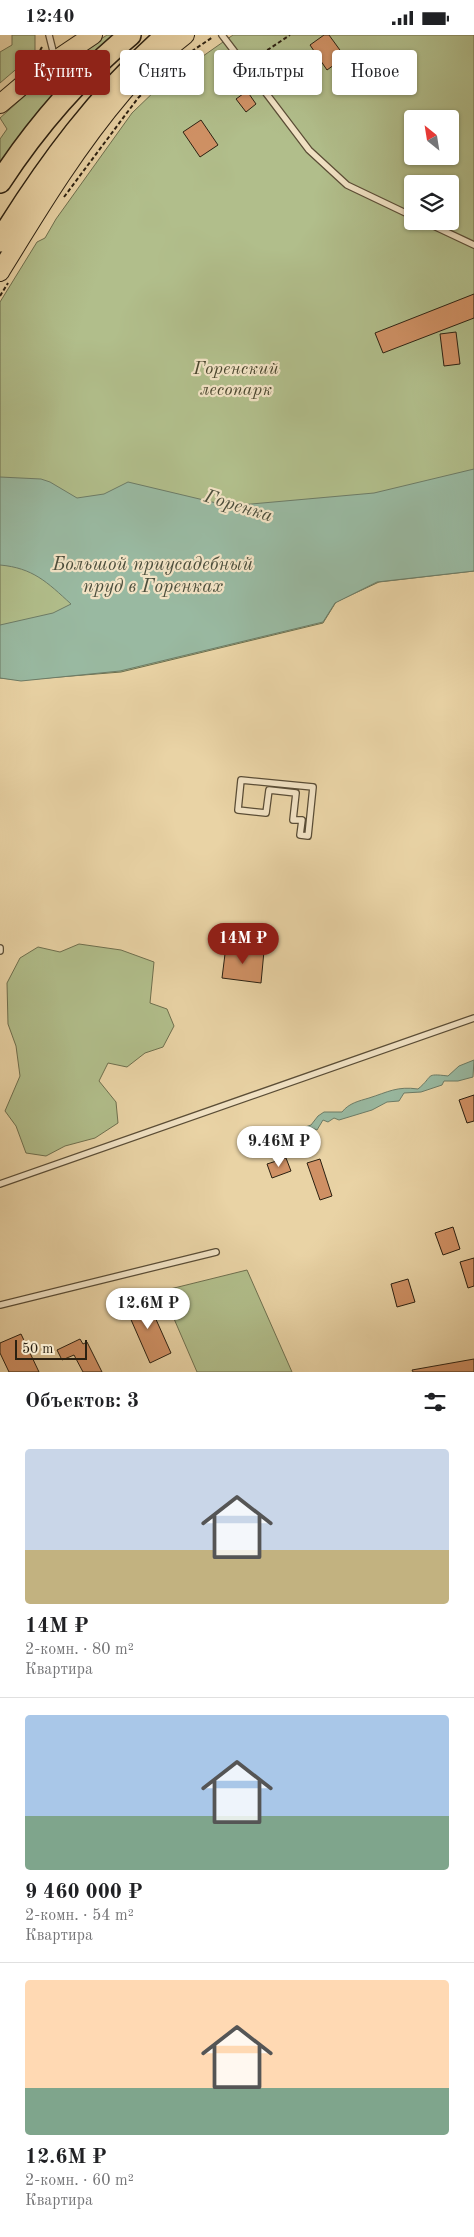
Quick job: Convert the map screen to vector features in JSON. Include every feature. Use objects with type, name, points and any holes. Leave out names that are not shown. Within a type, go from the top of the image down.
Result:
[{"type":"highway","points":[[0,182],[43,123],[75,86],[130,35]]},
{"type":"highway","points":[[0,241],[54,157],[81,123],[132,67],[167,35]]},
{"type":"main road","points":[[70,50],[93,35]]},
{"type":"main road","points":[[5,276],[41,205],[92,131],[123,91],[156,59],[185,35]]},
{"type":"main road","points":[[0,104],[15,92]]},
{"type":"lane","points":[[49,35],[53,50]]},
{"type":"lane","points":[[222,35],[233,50]]},
{"type":"lane","points":[[267,95],[309,150],[347,185],[404,212]]},
{"type":"lane","points":[[442,230],[474,245]]},
{"type":"lane","points":[[241,780],[313,787],[308,836],[300,835],[302,820],[293,820],[296,793],[269,790],[266,813],[238,810],[241,780]]},
{"type":"lane","points":[[0,1184],[474,1018]]},
{"type":"lane","points":[[0,1305],[216,1252]]},
{"type":"path","points":[[267,50],[290,35]]},
{"type":"path","points":[[64,197],[138,98],[177,61],[213,37]]},
{"type":"path","points":[[0,296],[5,276]]},
{"type":"green space","points":[[12,35],[35,35],[35,50],[15,50],[15,70],[0,83],[0,52],[12,45]]},
{"type":"green space","points":[[107,35],[117,35],[102,50],[84,50]]},
{"type":"green space","name":"Горенский лесопарк","points":[[233,35],[474,35],[474,571],[379,582],[336,602],[323,623],[121,672],[22,680],[0,678],[0,302],[37,242],[45,238],[56,219],[132,113],[151,95],[204,95],[204,55]]},
{"type":"green space","points":[[26,95],[58,95],[32,122],[0,163],[0,139],[7,129],[0,118]]},
{"type":"green space","points":[[79,944],[121,950],[154,962],[150,1003],[167,1009],[174,1026],[163,1047],[145,1053],[127,1067],[108,1063],[99,1081],[116,1102],[118,1123],[95,1138],[65,1146],[46,1156],[26,1153],[16,1126],[5,1111],[20,1076],[16,1046],[8,1024],[7,983],[20,958],[38,947],[60,952]]},
{"type":"green space","points":[[247,1270],[292,1372],[197,1372],[162,1291]]},
{"type":"water","name":"Большой приусадебный пруд в Горенках","points":[[474,469],[474,571],[377,582],[335,603],[323,622],[120,671],[21,681],[0,678],[0,625],[53,613],[71,604],[39,577],[22,569],[0,565],[0,477],[41,479],[50,482],[77,498],[104,494],[128,482],[229,506],[374,493]]},
{"type":"water","points":[[474,1060],[473,1077],[458,1081],[444,1081],[442,1085],[421,1092],[404,1093],[399,1101],[387,1102],[372,1110],[339,1120],[334,1118],[328,1122],[323,1120],[317,1130],[312,1128],[294,1131],[311,1125],[324,1112],[342,1112],[354,1103],[393,1090],[404,1088],[418,1089],[432,1075],[448,1076],[459,1066]]},
{"type":"building","points":[[324,35],[329,35],[340,50],[332,50],[332,66],[327,70],[322,63],[322,50],[313,50],[310,45]]},
{"type":"building","points":[[242,95],[250,95],[256,104],[246,112],[236,99]]},
{"type":"building","points":[[201,120],[218,145],[200,157],[183,132]]},
{"type":"building","points":[[474,294],[474,318],[383,353],[375,333]]},
{"type":"building","points":[[456,332],[460,364],[444,366],[440,334]]},
{"type":"building","points":[[226,946],[264,951],[261,983],[222,978]]},
{"type":"building","points":[[474,1095],[474,1121],[467,1123],[459,1100]]},
{"type":"building","points":[[286,1158],[291,1171],[272,1178],[267,1164]]},
{"type":"building","points":[[320,1159],[332,1196],[320,1200],[307,1163]]},
{"type":"building","points":[[453,1227],[460,1249],[443,1255],[435,1233]]},
{"type":"building","points":[[474,1258],[474,1286],[468,1288],[460,1262]]},
{"type":"building","points":[[408,1279],[415,1302],[397,1307],[391,1284]]},
{"type":"building","points":[[146,1297],[171,1353],[150,1363],[125,1306]]},
{"type":"building","points":[[21,1334],[39,1372],[9,1372],[0,1353],[0,1343]]},
{"type":"building","points":[[80,1339],[83,1344],[87,1342],[102,1372],[83,1372],[74,1355],[62,1360],[57,1350]]},
{"type":"building","points":[[474,1359],[474,1372],[413,1372],[412,1370]]},
{"type":"water label","name":"Горенка","points":[[238,507]]}]
